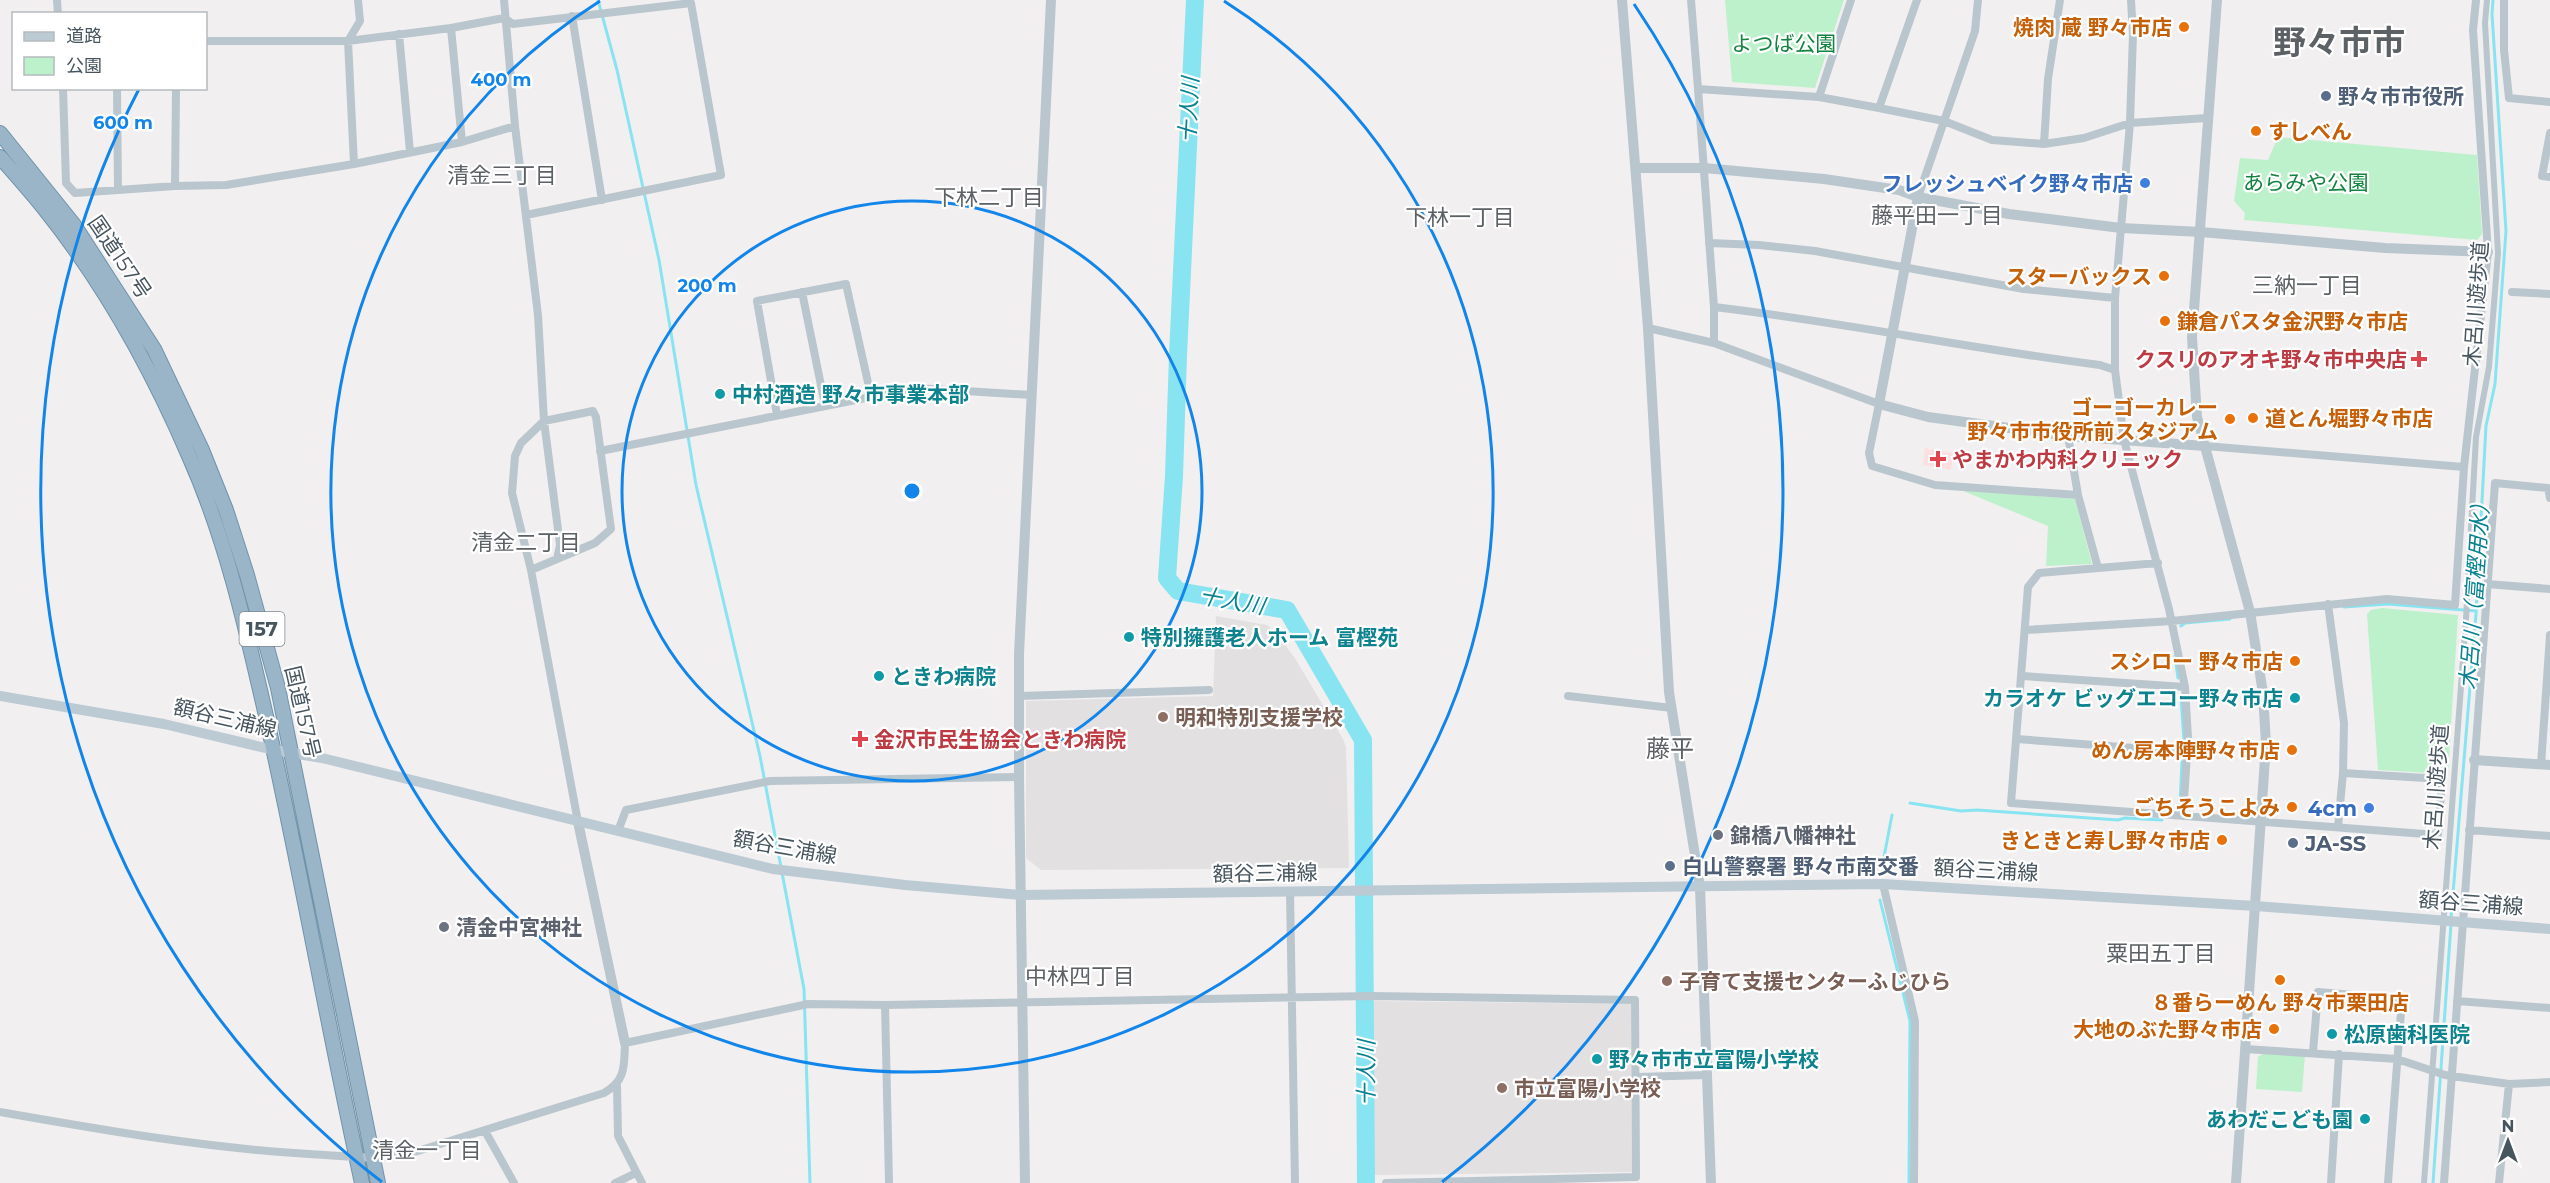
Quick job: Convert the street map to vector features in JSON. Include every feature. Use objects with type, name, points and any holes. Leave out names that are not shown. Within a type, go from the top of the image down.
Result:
[{"type":"highway","name":"国道157号","points":[[0,133],[74,225],[126,302],[154,349],[197,440],[226,510],[247,575],[278,688],[378,1183]]},
{"type":"highway","name":"国道157号","points":[[0,157],[48,213],[90,272],[129,335],[202,487],[240,604],[274,750],[362,1183]]},
{"type":"main road","name":"額谷三浦線","points":[[0,696],[164,724],[274,750],[333,761],[791,872],[905,885],[1021,895],[1883,884],[2256,906],[2550,928]]},
{"type":"street","points":[[354,164],[348,41],[360,21],[358,0]]},
{"type":"street","points":[[1025,1183],[1019,696],[1031,394],[1051,0]]},
{"type":"street","points":[[1622,0],[1648,328],[1670,692],[1700,887],[1711,1183]]},
{"type":"street","points":[[1691,0],[1714,307],[1714,343]]},
{"type":"street","points":[[1819,97],[1851,0]]},
{"type":"street","points":[[1879,108],[1917,0]]},
{"type":"street","points":[[1978,0],[1975,32],[1918,197],[1869,453],[1872,466],[1935,485],[2078,495]]},
{"type":"street","points":[[2044,144],[2048,79],[2060,0]]},
{"type":"street","points":[[2131,0],[2133,34],[2130,123],[2115,298],[2115,370],[2124,440],[2158,563],[2185,687],[2188,752],[2183,816]]},
{"type":"street","points":[[2217,0],[2206,118],[2201,232],[2192,336],[2198,417],[2250,612],[2263,693],[2266,744],[2236,1183]]},
{"type":"street","points":[[2026,630],[2172,621],[2387,599],[2455,604],[2464,466],[2488,252],[2473,30],[2476,0]]},
{"type":"street","name":"木呂川遊歩道","points":[[2424,1183],[2434,1071],[2453,922],[2476,436],[2489,367],[2498,253],[2485,23],[2487,0]]},
{"type":"street","points":[[2504,0],[2504,50],[2509,98],[2550,102]]},
{"type":"street","points":[[207,41],[348,41],[451,28],[504,18],[513,24],[691,3],[721,175],[526,215]]},
{"type":"street","points":[[504,4],[515,126],[538,315],[544,421],[560,545],[557,559]]},
{"type":"street","points":[[572,16],[602,200]]},
{"type":"street","points":[[451,28],[462,142]]},
{"type":"street","points":[[399,34],[410,152]]},
{"type":"street","points":[[1698,89],[1819,97],[1944,121],[1992,140],[2044,144],[2084,138],[2130,123],[2206,118]]},
{"type":"street","points":[[63,90],[66,183],[75,194],[175,186],[226,185],[354,164],[462,142],[515,126]]},
{"type":"street","points":[[117,90],[118,190]]},
{"type":"street","points":[[175,186],[176,90]]},
{"type":"street","points":[[2550,134],[2542,176],[2550,177]]},
{"type":"street","points":[[1636,168],[1704,168],[1824,179],[1899,190],[1918,197],[2009,214],[2121,228],[2201,232],[2380,248],[2488,252]]},
{"type":"street","points":[[1709,243],[1815,250],[2024,289],[2115,298]]},
{"type":"street","points":[[777,415],[756,301],[846,284],[871,396]]},
{"type":"street","points":[[802,292],[825,405]]},
{"type":"street","points":[[2512,292],[2550,294]]},
{"type":"street","points":[[1714,307],[1803,318],[1994,352],[2100,365],[2115,370]]},
{"type":"street","points":[[1648,328],[1714,343],[1879,404],[1928,417],[2068,436],[2464,466]]},
{"type":"street","points":[[600,451],[916,388],[1031,394]]},
{"type":"street","points":[[531,570],[595,543],[611,529],[596,417],[593,411],[544,421],[520,443],[515,456],[512,493],[531,570],[578,822],[625,1043],[624,1067],[617,1086],[618,1136],[642,1183]]},
{"type":"street","points":[[2068,436],[2078,495],[2098,568]]},
{"type":"street","points":[[2444,1183],[2448,1075],[2457,1001],[2453,922],[2469,830],[2495,483],[2548,488],[2550,498]]},
{"type":"street","points":[[2158,563],[2039,573],[2028,587],[2011,802],[2439,835],[2442,779],[2343,773]]},
{"type":"street","points":[[2487,584],[2550,589]]},
{"type":"street","points":[[2328,604],[2344,723],[2343,773],[2338,827]]},
{"type":"street","points":[[2474,760],[2545,765],[2550,635]]},
{"type":"street","points":[[2022,676],[2185,687]]},
{"type":"street","points":[[1019,696],[1209,690]]},
{"type":"street","points":[[1568,696],[1672,708]]},
{"type":"street","points":[[2017,739],[2188,752]]},
{"type":"street","points":[[618,831],[627,810],[770,781],[1019,777]]},
{"type":"street","points":[[2469,830],[2550,836]]},
{"type":"street","points":[[1883,884],[1916,1021],[1914,1183]]},
{"type":"street","points":[[1290,892],[1295,1183]]},
{"type":"street","points":[[2313,1052],[2318,992],[2402,999],[2388,1183]]},
{"type":"street","points":[[625,1043],[808,1004],[885,1005],[1358,996],[1635,1000],[1636,1177],[1570,1181],[1386,1183]]},
{"type":"street","points":[[2457,1001],[2550,1008]]},
{"type":"street","points":[[885,1005],[889,1183]]},
{"type":"street","points":[[2245,1049],[2397,1059],[2448,1075],[2509,1084],[2550,1082]]},
{"type":"street","points":[[2331,1183],[2339,1054]]},
{"type":"street","points":[[1637,1077],[1707,1075]]},
{"type":"street","points":[[2499,1183],[2509,1084]]},
{"type":"street","points":[[0,1112],[140,1137],[267,1151],[373,1159],[405,1155],[579,1103],[617,1086]]},
{"type":"street","points":[[485,1131],[514,1183]]},
{"type":"street","points":[[615,1183],[636,1173]]},
{"type":"shaded area","name":"やまかわ内科クリニック","points":[[1925,448],[1954,453],[1951,470],[1923,465]]},
{"type":"shaded area","points":[[1216,616],[1267,625],[1278,635],[1296,660],[1343,739],[1346,747],[1349,868],[1041,870],[1026,858],[1026,701],[1213,696]]},
{"type":"shaded area","name":"市立富陽小学校","points":[[1373,1001],[1631,1004],[1632,1172],[1373,1175]]},
{"type":"green space","name":"よつば公園","points":[[1725,0],[1844,0],[1815,88],[1732,82]]},
{"type":"green space","name":"あらみや公園","points":[[2278,137],[2477,155],[2482,234],[2477,240],[2244,220],[2245,213],[2234,201],[2240,158],[2268,160]]},
{"type":"green space","points":[[1961,490],[2075,499],[2092,564],[2046,566],[2048,526]]},
{"type":"green space","points":[[2382,608],[2458,615],[2448,774],[2378,770],[2367,614],[2371,610]]},
{"type":"green space","points":[[2264,1053],[2305,1055],[2302,1092],[2256,1089],[2258,1057]]},
{"type":"waterway","points":[[598,0],[617,70],[659,260],[696,485],[760,756],[804,989],[810,1183]]},
{"type":"waterway","name":"十人川","points":[[1195,0],[1174,476],[1167,578],[1178,591],[1287,610],[1363,740],[1366,1183]]},
{"type":"waterway","name":"木呂川（富樫用水）","points":[[2451,918],[2476,614],[2486,426],[2495,384],[2506,231],[2493,0]]},
{"type":"waterway","points":[[2344,607],[2388,604],[2476,611]]},
{"type":"waterway","points":[[2181,626],[2185,623],[2230,619]]},
{"type":"waterway","points":[[2175,656],[2178,678]]},
{"type":"waterway","points":[[2181,697],[2184,741]]},
{"type":"waterway","points":[[2177,807],[2180,805],[2182,762]]},
{"type":"waterway","points":[[1910,803],[1961,811],[1977,810],[2118,820],[2125,818],[2162,820]]},
{"type":"waterway","points":[[1883,862],[1892,815]]},
{"type":"waterway","points":[[1880,900],[1910,1021],[1909,1183]]},
{"type":"waterway","name":"木呂川（富樫用水）","points":[[2433,1183],[2451,924]]},
{"type":"place","name":"焼肉 蔵 野々市店","points":[[2184,27]]},
{"type":"place","name":"野々市市役所","points":[[2326,96]]},
{"type":"place","name":"すしべん","points":[[2256,131]]},
{"type":"place","name":"フレッシュベイク野々市店","points":[[2145,183]]},
{"type":"place","name":"スターバックス","points":[[2164,276]]},
{"type":"place","name":"鎌倉パスタ金沢野々市店","points":[[2165,321]]},
{"type":"place","name":"クスリのアオキ野々市中央店","points":[[2419,359]]},
{"type":"place","name":"中村酒造 野々市事業本部","points":[[720,394]]},
{"type":"place","name":"道とん堀野々市店","points":[[2253,418]]},
{"type":"place","name":"ゴーゴーカレー 野々市市役所前スタジアム","points":[[2230,419]]},
{"type":"place","name":"やまかわ内科クリニック","points":[[1938,459]]},
{"type":"place","name":"特別擁護老人ホーム 富樫苑","points":[[1129,637]]},
{"type":"place","name":"スシロー 野々市店","points":[[2295,661]]},
{"type":"place","name":"ときわ病院","points":[[879,676]]},
{"type":"place","name":"カラオケ ビッグエコー野々市店","points":[[2295,698]]},
{"type":"place","name":"明和特別支援学校","points":[[1163,717]]},
{"type":"place","name":"金沢市民生協会ときわ病院","points":[[860,739]]},
{"type":"place","name":"めん房本陣野々市店","points":[[2292,750]]},
{"type":"place","name":"ごちそうこよみ","points":[[2292,807]]},
{"type":"place","name":"4cm","points":[[2369,808]]},
{"type":"place","name":"錦橋八幡神社","points":[[1718,835]]},
{"type":"place","name":"きときと寿し野々市店","points":[[2222,840]]},
{"type":"place","name":"JA-SS","points":[[2293,843]]},
{"type":"place","name":"白山警察署 野々市南交番","points":[[1670,866]]},
{"type":"place","name":"清金中宮神社","points":[[444,927]]},
{"type":"place","name":"８番らーめん 野々市栗田店","points":[[2280,980]]},
{"type":"place","name":"子育て支援センターふじひら","points":[[1667,981]]},
{"type":"place","name":"大地のぶた野々市店","points":[[2274,1029]]},
{"type":"place","name":"松原歯科医院","points":[[2332,1034]]},
{"type":"place","name":"野々市市立富陽小学校","points":[[1597,1059]]},
{"type":"place","name":"市立富陽小学校","points":[[1502,1088]]},
{"type":"place","name":"あわだこども園","points":[[2365,1119]]},
{"type":"district","name":"野々市市","points":[[2339,42]]},
{"type":"district","name":"清金三丁目","points":[[502,175]]},
{"type":"district","name":"下林二丁目","points":[[989,197]]},
{"type":"district","name":"藤平田一丁目","points":[[1937,215]]},
{"type":"district","name":"下林一丁目","points":[[1460,217]]},
{"type":"district","name":"三納一丁目","points":[[2307,285]]},
{"type":"district","name":"清金二丁目","points":[[526,542]]},
{"type":"district","name":"藤平","points":[[1670,748]]},
{"type":"district","name":"粟田五丁目","points":[[2161,953]]},
{"type":"district","name":"中林四丁目","points":[[1080,976]]},
{"type":"district","name":"清金一丁目","points":[[427,1150]]}]
